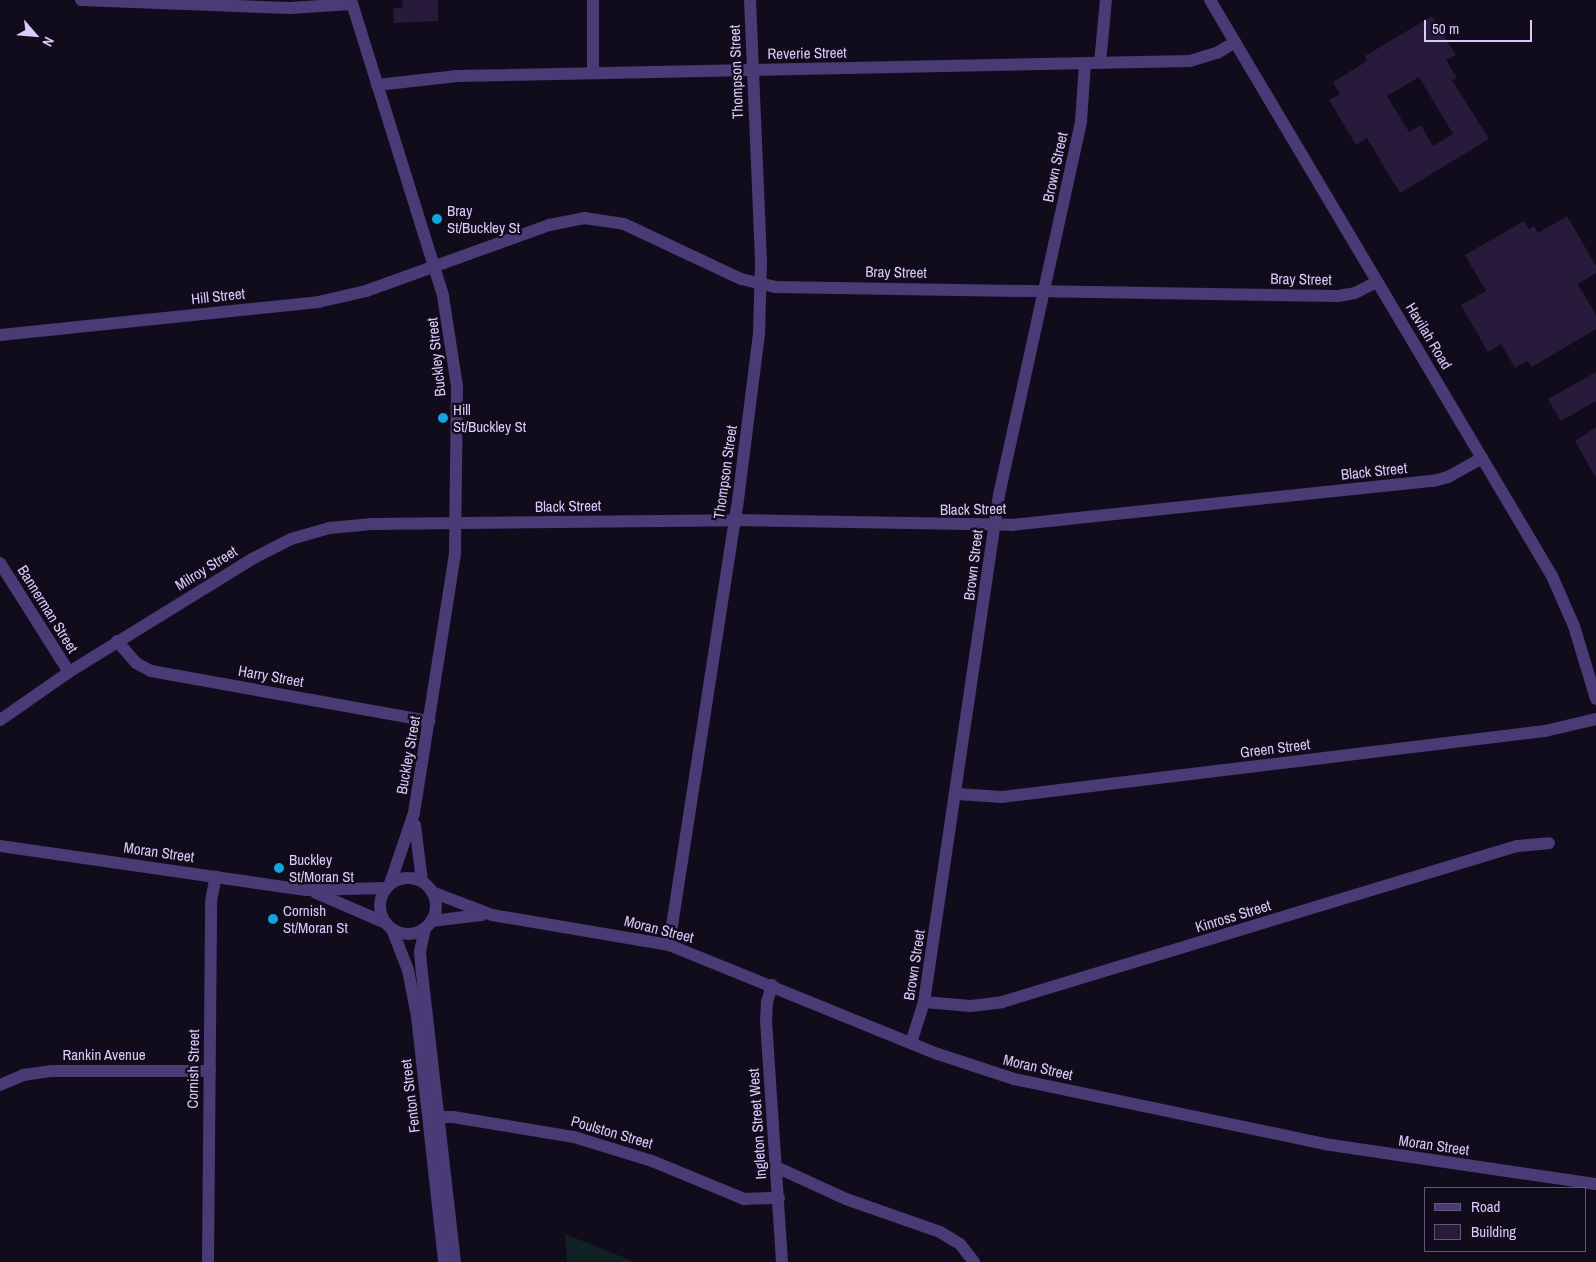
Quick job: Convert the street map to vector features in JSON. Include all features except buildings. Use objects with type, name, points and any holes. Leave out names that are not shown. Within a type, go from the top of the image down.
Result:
[{"type":"street","points":[[81,0],[290,8],[351,2]]},
{"type":"street","points":[[593,72],[594,0]]},
{"type":"street","name":"Thompson Street","points":[[669,945],[735,520],[755,378],[761,285],[750,0]]},
{"type":"street","points":[[1100,63],[1106,0]]},
{"type":"street","name":"Havilah Road","points":[[1210,0],[1482,458],[1564,600],[1596,699]]},
{"type":"street","name":"Buckley Street","points":[[351,2],[435,268],[450,324],[457,386],[456,524],[430,721],[414,813],[388,886]]},
{"type":"street","name":"Reverie Street","points":[[376,85],[439,77],[593,72],[1190,62],[1217,53],[1235,42]]},
{"type":"street","name":"Brown Street","points":[[911,1043],[924,1002],[957,794],[994,525],[1043,290],[1081,122],[1085,64]]},
{"type":"street","name":"Bray Street","points":[[435,268],[549,225],[584,218],[602,218],[646,232],[726,272],[761,285],[1338,296],[1355,293],[1377,282]]},
{"type":"street","name":"Hill Street","points":[[0,335],[318,302],[366,291],[435,268]]},
{"type":"street","name":"Black Street","points":[[456,524],[735,520],[994,525],[1433,481],[1448,477],[1482,458]]},
{"type":"street","name":"Milroy Street","points":[[0,720],[69,672],[252,559],[298,537],[329,528],[372,524],[456,524]]},
{"type":"street","name":"Bannerman Street","points":[[0,563],[69,672]]},
{"type":"street","name":"Harry Street","points":[[117,642],[136,663],[151,671],[430,721]]},
{"type":"street","name":"Green Street","points":[[957,794],[1002,797],[1546,731],[1596,719]]},
{"type":"street","name":"Buckley Street","points":[[414,813],[416,850],[422,881]]},
{"type":"street","name":"Kinross Street","points":[[924,1002],[971,1006],[1002,1002],[1517,846],[1550,843]]},
{"type":"street","name":"Moran Street","points":[[3,846],[306,890],[388,886]]},
{"type":"street","name":"Cornish Street","points":[[208,1262],[211,901],[216,876]]},
{"type":"street","points":[[406,878],[422,881],[432,892],[436,907],[428,925],[408,934],[389,926],[380,906],[388,886],[406,878]]},
{"type":"street","name":"Moran Street","points":[[306,890],[389,926]]},
{"type":"street","name":"Moran Street","points":[[432,892],[492,915],[669,945],[772,985],[911,1043],[1014,1079],[1324,1144],[1596,1184]]},
{"type":"street","name":"Moran Street","points":[[428,925],[492,915]]},
{"type":"street","name":"Fenton Street","points":[[428,925],[420,952],[444,1262]]},
{"type":"street","name":"Fenton Street","points":[[389,926],[415,998],[455,1262]]},
{"type":"street","name":"Ingleton Street West","points":[[772,985],[766,1002],[766,1021],[782,1262]]},
{"type":"street","name":"Rankin Avenue","points":[[0,1085],[23,1075],[51,1071],[210,1071]]},
{"type":"street","name":"Poulston Street","points":[[434,1117],[574,1137],[644,1158],[744,1199],[779,1198]]},
{"type":"street","points":[[776,1167],[846,1200],[940,1232],[960,1244],[974,1262]]},
{"type":"shaded area","points":[[565,1234],[635,1262],[567,1262]]},
{"type":"place","name":"Bray St/Buckley St","points":[[437,219]]},
{"type":"place","name":"Hill St/Buckley St","points":[[443,418]]},
{"type":"place","name":"Buckley St/Moran St","points":[[279,868]]},
{"type":"place","name":"Cornish St/Moran St","points":[[273,919]]}]
